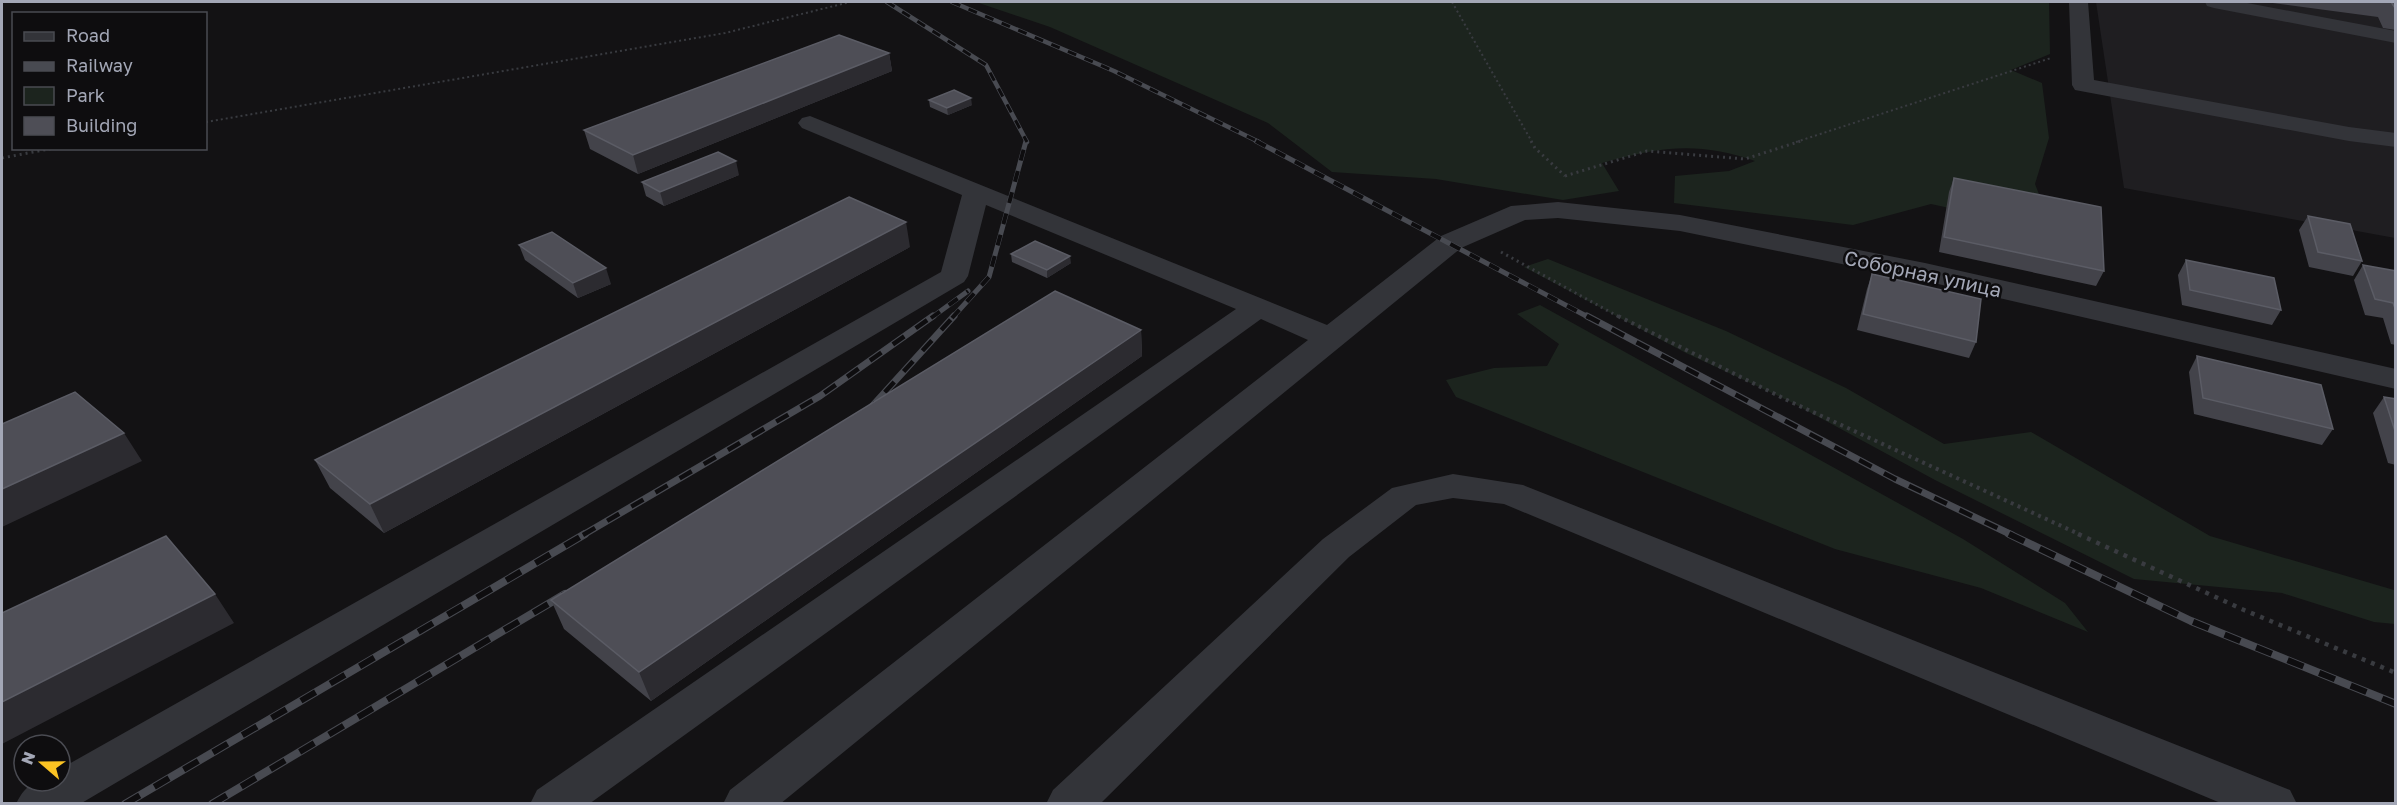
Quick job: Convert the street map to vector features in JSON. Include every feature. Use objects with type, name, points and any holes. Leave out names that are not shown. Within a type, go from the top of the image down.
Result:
[{"type":"street","points":[[2078,2],[2083,85],[2221,110],[2390,151]]},
{"type":"street","points":[[2214,2],[2396,37]]},
{"type":"street","points":[[810,123],[1331,338]]},
{"type":"street","points":[[39,804],[954,276],[976,191]]},
{"type":"street","name":"Соборная улица","points":[[746,804],[1459,238],[1520,212],[1558,210],[1680,224],[1925,272],[2396,379]]},
{"type":"street","points":[[552,804],[1258,308]]},
{"type":"street","points":[[1069,804],[1336,548],[1405,496],[1453,486],[1510,493],[2274,804]]},
{"type":"path","points":[[207,122],[725,33],[850,2]]},
{"type":"path","points":[[1452,2],[1535,148],[1565,176],[1647,152],[1745,159],[2082,48]]},
{"type":"path","points":[[2,158],[44,150]]},
{"type":"path","points":[[1459,238],[1791,402],[2244,610],[2396,673]]},
{"type":"shaded area","points":[[2096,2],[2395,2],[2395,238],[2124,188]]},
{"type":"green space","points":[[976,2],[2049,2],[2050,54],[2011,70],[2042,83],[2049,138],[2035,184],[2046,212],[2004,220],[1931,204],[1853,225],[1674,203],[1675,176],[1729,171],[1755,161],[1715,151],[1696,149],[1661,150],[1602,163],[1619,191],[1563,200],[1436,179],[1332,172],[1268,123],[1050,27]]},
{"type":"green space","points":[[1548,259],[1726,331],[1846,388],[1944,444],[2031,432],[2210,536],[2394,590],[2395,624],[2374,622],[2282,593],[2134,579],[1935,480],[1791,402],[1686,353],[1524,267]]},
{"type":"green space","points":[[1540,305],[1963,539],[2065,603],[2088,632],[1981,588],[1835,549],[1456,397],[1446,380],[1494,368],[1547,366],[1559,344],[1517,314]]},
{"type":"building","points":[[839,35],[889,53],[633,155],[584,130]]},
{"type":"building","points":[[954,90],[971,98],[947,108],[929,100]]},
{"type":"building","points":[[718,152],[736,161],[660,192],[642,182]]},
{"type":"building","points":[[1954,178],[2101,207],[2104,271],[1944,237]]},
{"type":"building","points":[[849,197],[906,222],[370,504],[315,460]]},
{"type":"building","points":[[2308,216],[2350,224],[2362,261],[2318,252]]},
{"type":"building","points":[[552,232],[606,268],[573,283],[519,245]]},
{"type":"building","points":[[1035,241],[1070,256],[1047,270],[1011,254]]},
{"type":"building","points":[[2186,260],[2274,278],[2281,310],[2190,290]]},
{"type":"building","points":[[2363,265],[2396,271],[2396,311],[2393,303],[2375,299]]},
{"type":"building","points":[[1872,274],[1981,299],[1976,342],[1863,314]]},
{"type":"building","points":[[1055,291],[1141,330],[639,672],[551,600]]},
{"type":"building","points":[[2197,356],[2321,385],[2333,429],[2203,398]]},
{"type":"building","points":[[75,392],[124,433],[2,489],[2,424]]},
{"type":"building","points":[[2384,397],[2396,399],[2396,434]]},
{"type":"building","points":[[166,536],[215,594],[2,702],[2,613]]},
{"type":"railway","points":[[887,2],[986,65],[1027,142]]},
{"type":"railway","points":[[952,2],[1114,71],[1259,142]]},
{"type":"railway","points":[[952,318],[989,277],[1026,141]]},
{"type":"railway","points":[[1256,141],[1590,318]]},
{"type":"railway","points":[[931,318],[968,291]]},
{"type":"railway","points":[[583,535],[820,396],[933,316]]},
{"type":"railway","points":[[866,413],[954,316]]},
{"type":"railway","points":[[1587,316],[1895,479],[2012,535]]},
{"type":"railway","points":[[125,804],[585,534]]},
{"type":"railway","points":[[2009,534],[2191,621],[2396,704]]},
{"type":"railway","points":[[212,804],[565,594]]}]
